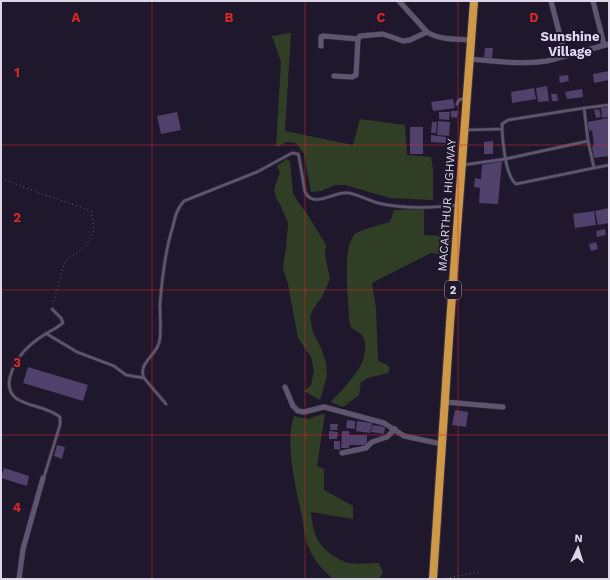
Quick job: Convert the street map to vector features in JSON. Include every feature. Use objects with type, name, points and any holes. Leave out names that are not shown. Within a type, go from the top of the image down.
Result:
[{"type":"highway","name":"MACARTHUR HIGHWAY","points":[[433,579],[458,205],[474,1]]},
{"type":"street","points":[[400,1],[426,32],[437,37],[471,40]]},
{"type":"street","points":[[552,1],[565,55]]},
{"type":"street","points":[[469,59],[512,62],[546,61],[607,44],[593,1]]},
{"type":"street","points":[[321,46],[321,37],[323,36],[358,39],[360,36],[383,34],[403,41],[410,40],[426,32]]},
{"type":"street","points":[[334,76],[352,77],[356,75],[358,39]]},
{"type":"street","points":[[285,387],[293,406],[298,411],[304,412],[324,407],[384,423],[404,436],[442,444]]},
{"type":"street","points":[[445,402],[503,407]]},
{"type":"street","points":[[342,453],[366,448],[372,442],[387,437],[395,429]]},
{"type":"street","points":[[19,579],[23,549],[43,478]]},
{"type":"lane","points":[[457,104],[459,100],[467,97]]},
{"type":"lane","points":[[609,105],[508,120],[502,124],[505,159],[509,174],[513,182],[516,184],[609,164]]},
{"type":"lane","points":[[584,108],[588,140],[594,168]]},
{"type":"lane","points":[[465,130],[502,129]]},
{"type":"lane","points":[[462,165],[505,159],[588,140]]},
{"type":"lane","points":[[166,404],[144,378],[142,367],[155,352],[160,340],[160,306],[164,267],[174,221],[180,206],[184,201],[257,172],[292,153],[298,154],[305,192],[308,197],[312,199],[324,198],[346,192],[370,201],[392,205],[427,207],[458,205]]},
{"type":"lane","points":[[43,478],[60,425],[60,417],[47,410],[18,400],[12,393],[9,382],[18,357],[28,346],[63,323],[61,318],[52,309]]},
{"type":"lane","points":[[46,334],[77,352],[114,366],[126,375],[144,378]]},
{"type":"path","points":[[1,178],[91,211],[94,230],[86,246],[65,261],[52,309]]},
{"type":"path","points":[[442,579],[479,572]]},
{"type":"green space","points":[[291,33],[285,131],[353,145],[360,119],[405,125],[407,155],[431,157],[433,169],[433,200],[390,198],[345,185],[335,185],[321,191],[311,192],[304,154],[296,143],[287,142],[276,147],[281,62],[272,36]]},
{"type":"green space","points":[[287,159],[290,162],[293,193],[326,245],[325,255],[330,279],[322,297],[313,309],[310,317],[313,332],[326,363],[327,376],[320,400],[304,391],[311,385],[314,371],[311,357],[298,338],[288,284],[283,269],[288,223],[276,198],[274,189],[280,173],[277,166]]},
{"type":"green space","points":[[424,209],[424,235],[451,236],[448,255],[431,253],[372,283],[376,309],[378,361],[386,364],[390,368],[388,373],[368,378],[361,382],[359,395],[343,407],[331,402],[361,366],[364,357],[365,348],[363,336],[351,327],[349,321],[347,263],[351,241],[357,232],[390,222],[394,210]]},
{"type":"green space","points":[[325,413],[317,466],[324,469],[324,490],[353,506],[353,519],[311,512],[313,527],[317,539],[325,549],[337,558],[348,563],[379,563],[383,572],[379,579],[333,579],[316,561],[307,542],[292,468],[290,440],[291,427],[294,416],[308,419]]},
{"type":"building","points":[[485,48],[493,48],[492,58],[484,58]]},
{"type":"building","points":[[609,71],[609,80],[594,83],[593,74]]},
{"type":"building","points":[[568,75],[569,81],[560,83],[559,76]]},
{"type":"building","points":[[547,86],[549,101],[538,102],[536,88]]},
{"type":"building","points":[[534,88],[536,99],[512,103],[511,92]]},
{"type":"building","points":[[582,89],[583,97],[567,99],[565,92]]},
{"type":"building","points":[[551,94],[557,94],[558,101],[552,101]]},
{"type":"building","points":[[453,99],[455,108],[433,111],[431,102]]},
{"type":"building","points":[[609,107],[609,117],[602,118],[601,108]]},
{"type":"building","points":[[599,109],[601,117],[596,118],[594,110]]},
{"type":"building","points":[[451,111],[458,111],[457,118],[451,117]]},
{"type":"building","points":[[177,112],[181,130],[161,134],[157,116]]},
{"type":"building","points":[[439,112],[450,112],[449,120],[439,119]]},
{"type":"building","points":[[609,118],[609,156],[594,158],[592,130],[589,131],[587,122]]},
{"type":"building","points":[[438,121],[450,122],[449,136],[437,135]]},
{"type":"building","points":[[432,122],[437,122],[436,133],[431,133]]},
{"type":"building","points":[[410,127],[423,127],[423,154],[410,154]]},
{"type":"building","points":[[431,135],[446,137],[446,143],[431,142]]},
{"type":"building","points":[[493,141],[493,154],[484,154],[484,142]]},
{"type":"building","points":[[502,161],[498,204],[479,203],[480,188],[474,187],[475,178],[481,179],[482,165]]},
{"type":"building","points":[[609,208],[609,223],[598,225],[595,211]]},
{"type":"building","points":[[594,211],[596,225],[575,228],[573,214]]},
{"type":"building","points":[[605,229],[606,235],[597,237],[596,231]]},
{"type":"building","points":[[596,242],[598,249],[591,251],[589,244]]},
{"type":"building","points":[[28,367],[88,385],[83,401],[23,383]]},
{"type":"building","points":[[455,410],[468,412],[466,427],[452,425]]},
{"type":"building","points":[[347,420],[355,421],[355,429],[346,428]]},
{"type":"building","points":[[357,421],[372,423],[370,433],[356,431]]},
{"type":"building","points":[[330,424],[338,424],[337,430],[330,430]]},
{"type":"building","points":[[372,425],[385,427],[384,434],[371,432]]},
{"type":"building","points":[[329,431],[338,432],[337,439],[329,439]]},
{"type":"building","points":[[342,431],[349,431],[349,435],[367,435],[367,445],[349,445],[349,448],[341,448]]},
{"type":"building","points":[[334,441],[340,441],[340,450],[334,449]]},
{"type":"building","points":[[57,445],[65,447],[62,459],[54,456]]},
{"type":"building","points":[[4,468],[29,476],[27,486],[1,478]]},
{"type":"district","name":"Sunshine Village","points":[[570,44]]}]
